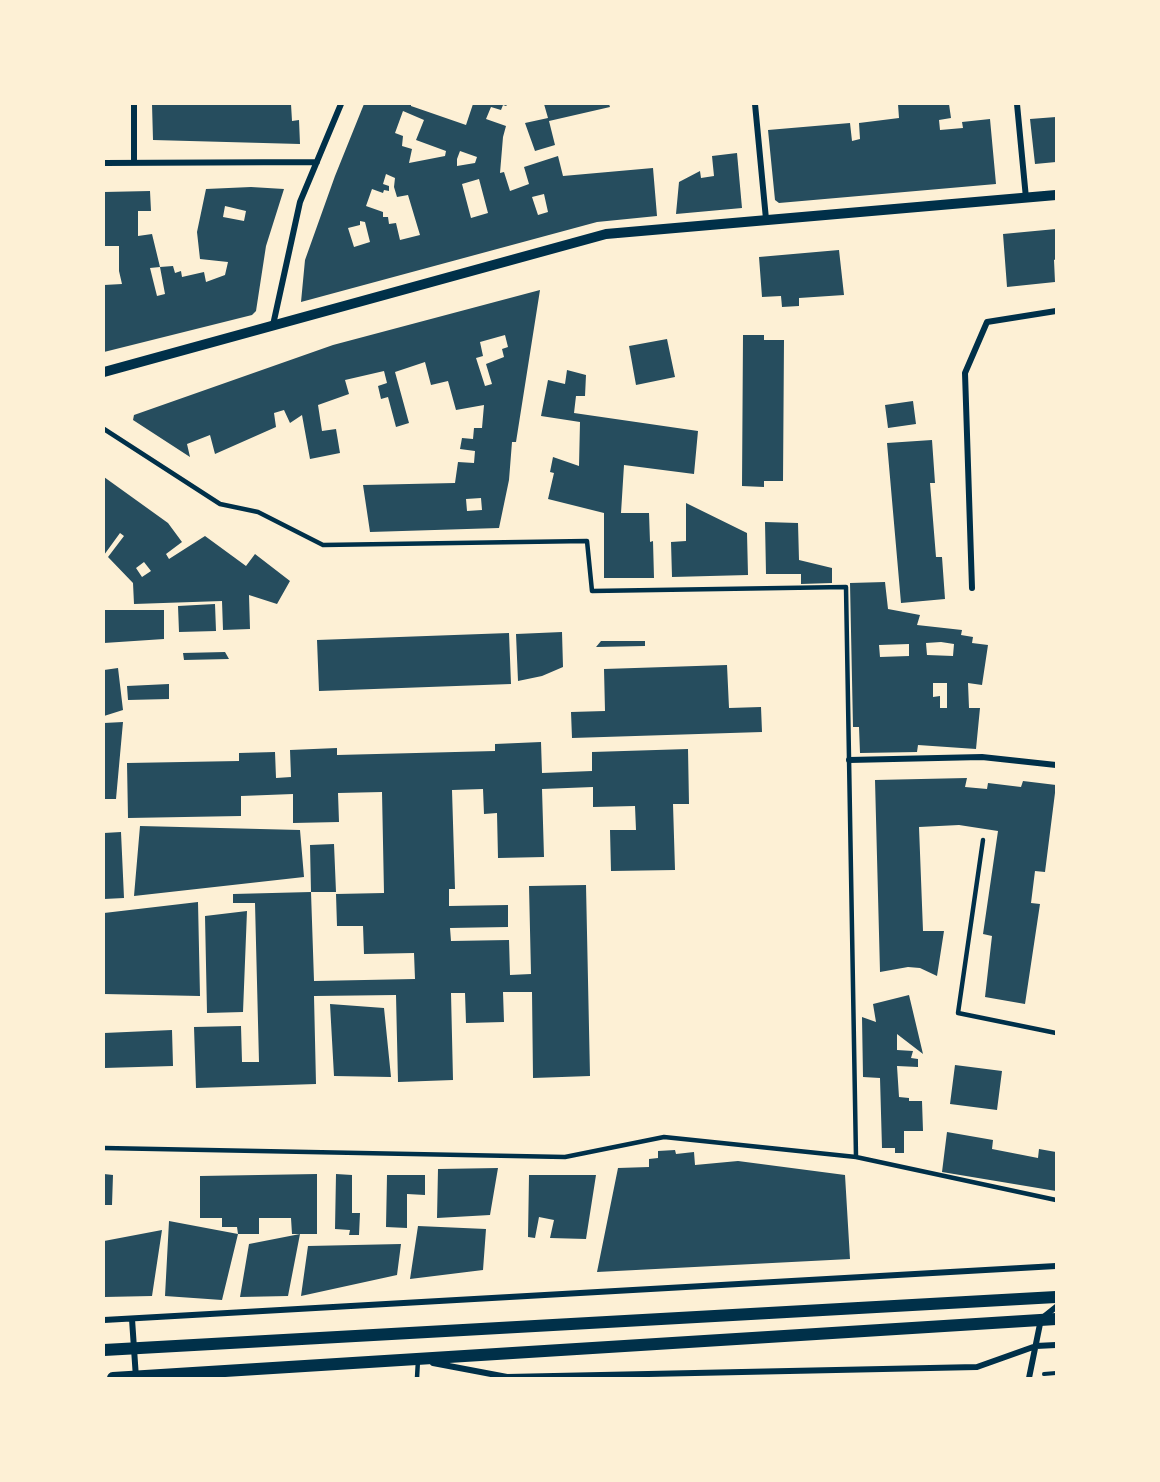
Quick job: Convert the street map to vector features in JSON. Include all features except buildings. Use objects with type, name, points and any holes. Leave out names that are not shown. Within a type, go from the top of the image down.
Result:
[{"type":"main road","points":[[104,1350],[1056,1297]]},
{"type":"main road","points":[[113,1378],[1056,1319]]},
{"type":"street","points":[[134,104],[134,163]]},
{"type":"street","points":[[273,325],[300,202],[341,104]]},
{"type":"street","points":[[755,104],[766,219]]},
{"type":"street","points":[[1017,104],[1026,198]]},
{"type":"street","points":[[104,163],[317,162]]},
{"type":"street","points":[[104,372],[606,234],[1056,195]]},
{"type":"street","points":[[972,588],[965,373],[987,322],[1056,311]]},
{"type":"street","points":[[849,760],[982,757],[1056,765]]},
{"type":"street","points":[[104,1320],[1056,1266]]},
{"type":"street","points":[[1029,1378],[1041,1319],[1056,1306]]},
{"type":"street","points":[[132,1319],[136,1378]]},
{"type":"street","points":[[418,1359],[507,1377],[954,1368],[977,1367],[1036,1346],[1056,1345]]},
{"type":"lane","points":[[104,429],[220,504],[258,512],[323,545],[587,541],[592,591],[846,587],[856,1157]]},
{"type":"lane","points":[[983,840],[958,1013],[1056,1033]]},
{"type":"lane","points":[[104,1148],[565,1157],[664,1137],[856,1157],[1056,1200]]},
{"type":"lane","points":[[417,1378],[418,1359]]}]
